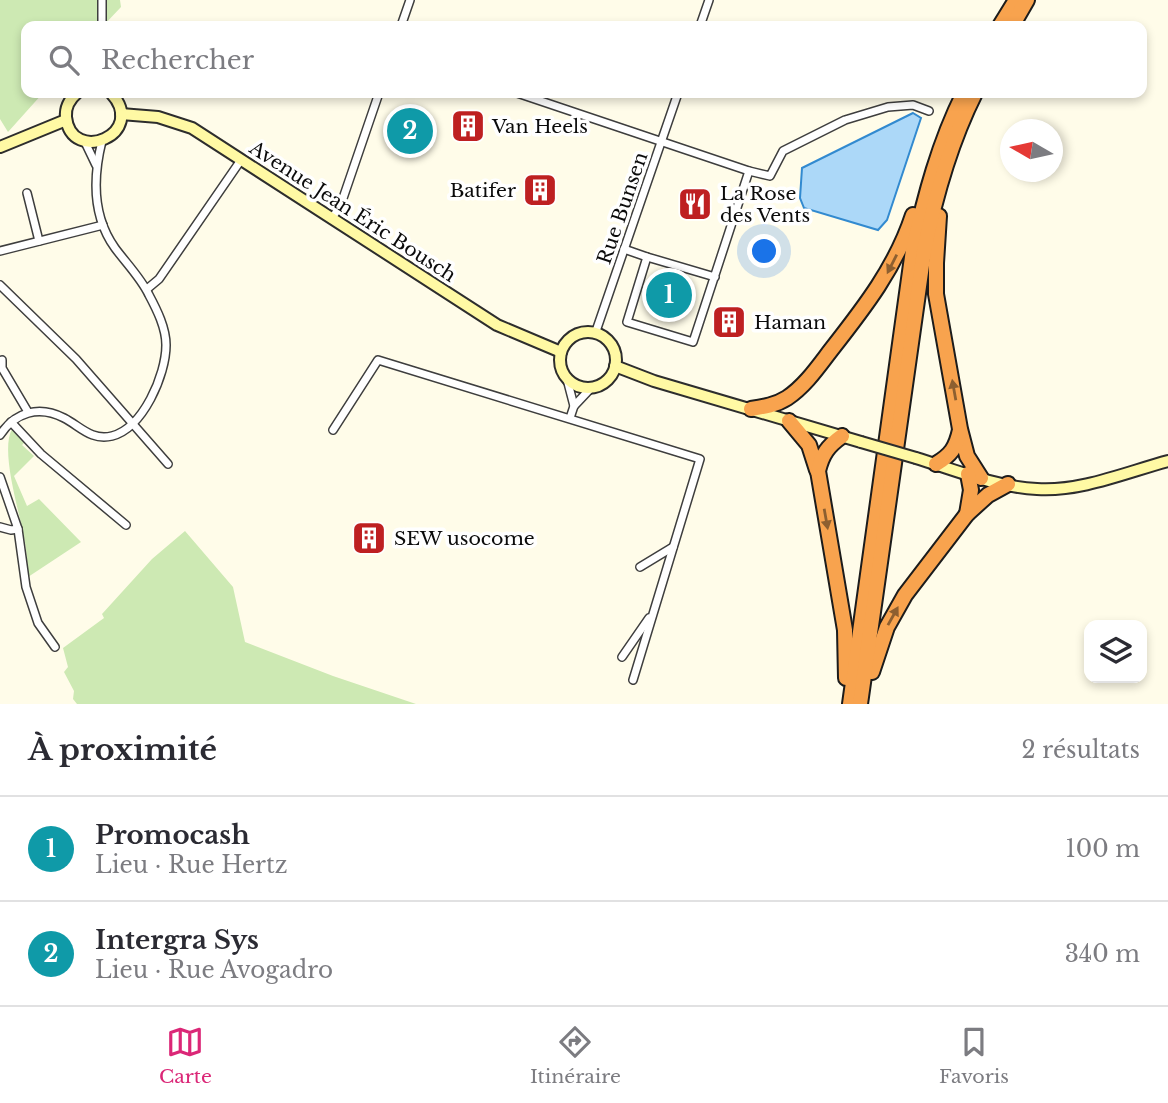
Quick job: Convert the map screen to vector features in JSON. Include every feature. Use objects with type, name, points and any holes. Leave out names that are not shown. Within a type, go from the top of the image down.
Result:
[{"type":"highway","points":[[1003,21],[1016,0]]},
{"type":"highway","points":[[1015,21],[1027,0]]},
{"type":"highway","points":[[850,704],[914,250],[924,199],[962,98]]},
{"type":"highway","points":[[751,409],[778,403],[800,387],[864,308],[889,270],[907,232],[930,163],[972,98]]},
{"type":"highway","points":[[950,135],[938,227],[936,294],[961,429],[974,476],[967,514]]},
{"type":"highway","points":[[860,704],[923,251],[950,135]]},
{"type":"highway","points":[[800,387],[795,399],[794,422],[809,445],[818,471],[845,630],[846,674],[843,704]]},
{"type":"highway","points":[[936,464],[950,456],[957,445],[961,429]]},
{"type":"highway","points":[[818,471],[829,446],[842,436]]},
{"type":"highway","points":[[865,704],[874,661],[887,627],[905,595],[967,514],[988,495],[1008,484]]},
{"type":"main road","points":[[72,98],[68,103],[66,120],[76,136],[84,141],[102,141],[116,130],[121,114],[120,106],[114,98]]},
{"type":"main road","name":"Avenue Jean Éric Bousch","points":[[121,114],[159,117],[192,128],[497,325],[561,352]]},
{"type":"main road","points":[[0,147],[66,120]]},
{"type":"main road","points":[[585,332],[596,334],[605,338],[612,346],[615,366],[610,378],[600,386],[580,388],[567,379],[560,362],[561,352],[575,335],[585,332]]},
{"type":"main road","points":[[615,366],[654,381],[974,476],[1039,490],[1084,485],[1168,461]]},
{"type":"street","points":[[102,0],[102,21]]},
{"type":"street","points":[[403,21],[410,0]]},
{"type":"street","points":[[703,21],[709,0]]},
{"type":"street","points":[[331,219],[340,207],[377,98]]},
{"type":"street","points":[[532,98],[748,171],[770,176],[783,151],[845,120],[888,107],[913,105],[929,111]]},
{"type":"street","name":"Rue Bunsen","points":[[596,334],[676,98]]},
{"type":"street","points":[[84,141],[96,166]]},
{"type":"street","points":[[0,433],[11,422],[28,412],[41,410],[64,418],[98,437],[113,436],[132,423],[146,408],[161,376],[166,345],[160,317],[147,289],[112,244],[96,203],[96,166],[102,141]]},
{"type":"street","points":[[147,289],[159,279],[241,160]]},
{"type":"street","points":[[647,257],[627,322],[693,342],[748,171]]},
{"type":"street","points":[[27,193],[39,241]]},
{"type":"street","points":[[0,251],[103,225]]},
{"type":"street","points":[[624,249],[715,277]]},
{"type":"street","points":[[0,285],[76,359],[169,464]]},
{"type":"street","points":[[2,360],[2,368],[28,412]]},
{"type":"street","points":[[333,430],[378,360],[700,459],[633,680]]},
{"type":"street","points":[[567,379],[574,406]]},
{"type":"street","points":[[570,418],[574,406],[591,388]]},
{"type":"street","points":[[11,422],[41,454],[126,525]]},
{"type":"street","points":[[0,477],[18,529],[26,587],[38,623],[55,647]]},
{"type":"street","points":[[0,527],[18,529]]},
{"type":"street","points":[[640,568],[674,547]]},
{"type":"street","points":[[622,657],[655,610]]},
{"type":"green space","points":[[0,0],[120,0],[121,7],[108,21],[21,21],[21,98],[39,98],[8,132],[0,119]]},
{"type":"green space","points":[[12,429],[25,442],[22,445],[34,456],[14,476],[27,506],[39,499],[81,542],[28,577],[25,543],[9,466],[8,451]]},
{"type":"green space","points":[[185,531],[233,587],[245,642],[416,704],[77,704],[73,699],[74,691],[64,672],[68,667],[63,648],[104,618],[102,614],[152,559]]},
{"type":"water","points":[[913,113],[921,118],[887,220],[878,230],[804,208],[800,198],[802,168]]},
{"type":"place","name":"Van Heels","points":[[468,126]]},
{"type":"place","name":"Intergra Sys","points":[[410,131]]},
{"type":"place","name":"Batifer","points":[[540,190]]},
{"type":"place","name":"La Rose des Vents","points":[[695,204]]},
{"type":"place","name":"Promocash","points":[[669,295]]},
{"type":"place","name":"Haman","points":[[729,322]]},
{"type":"place","name":"SEW usocome","points":[[369,538]]}]
